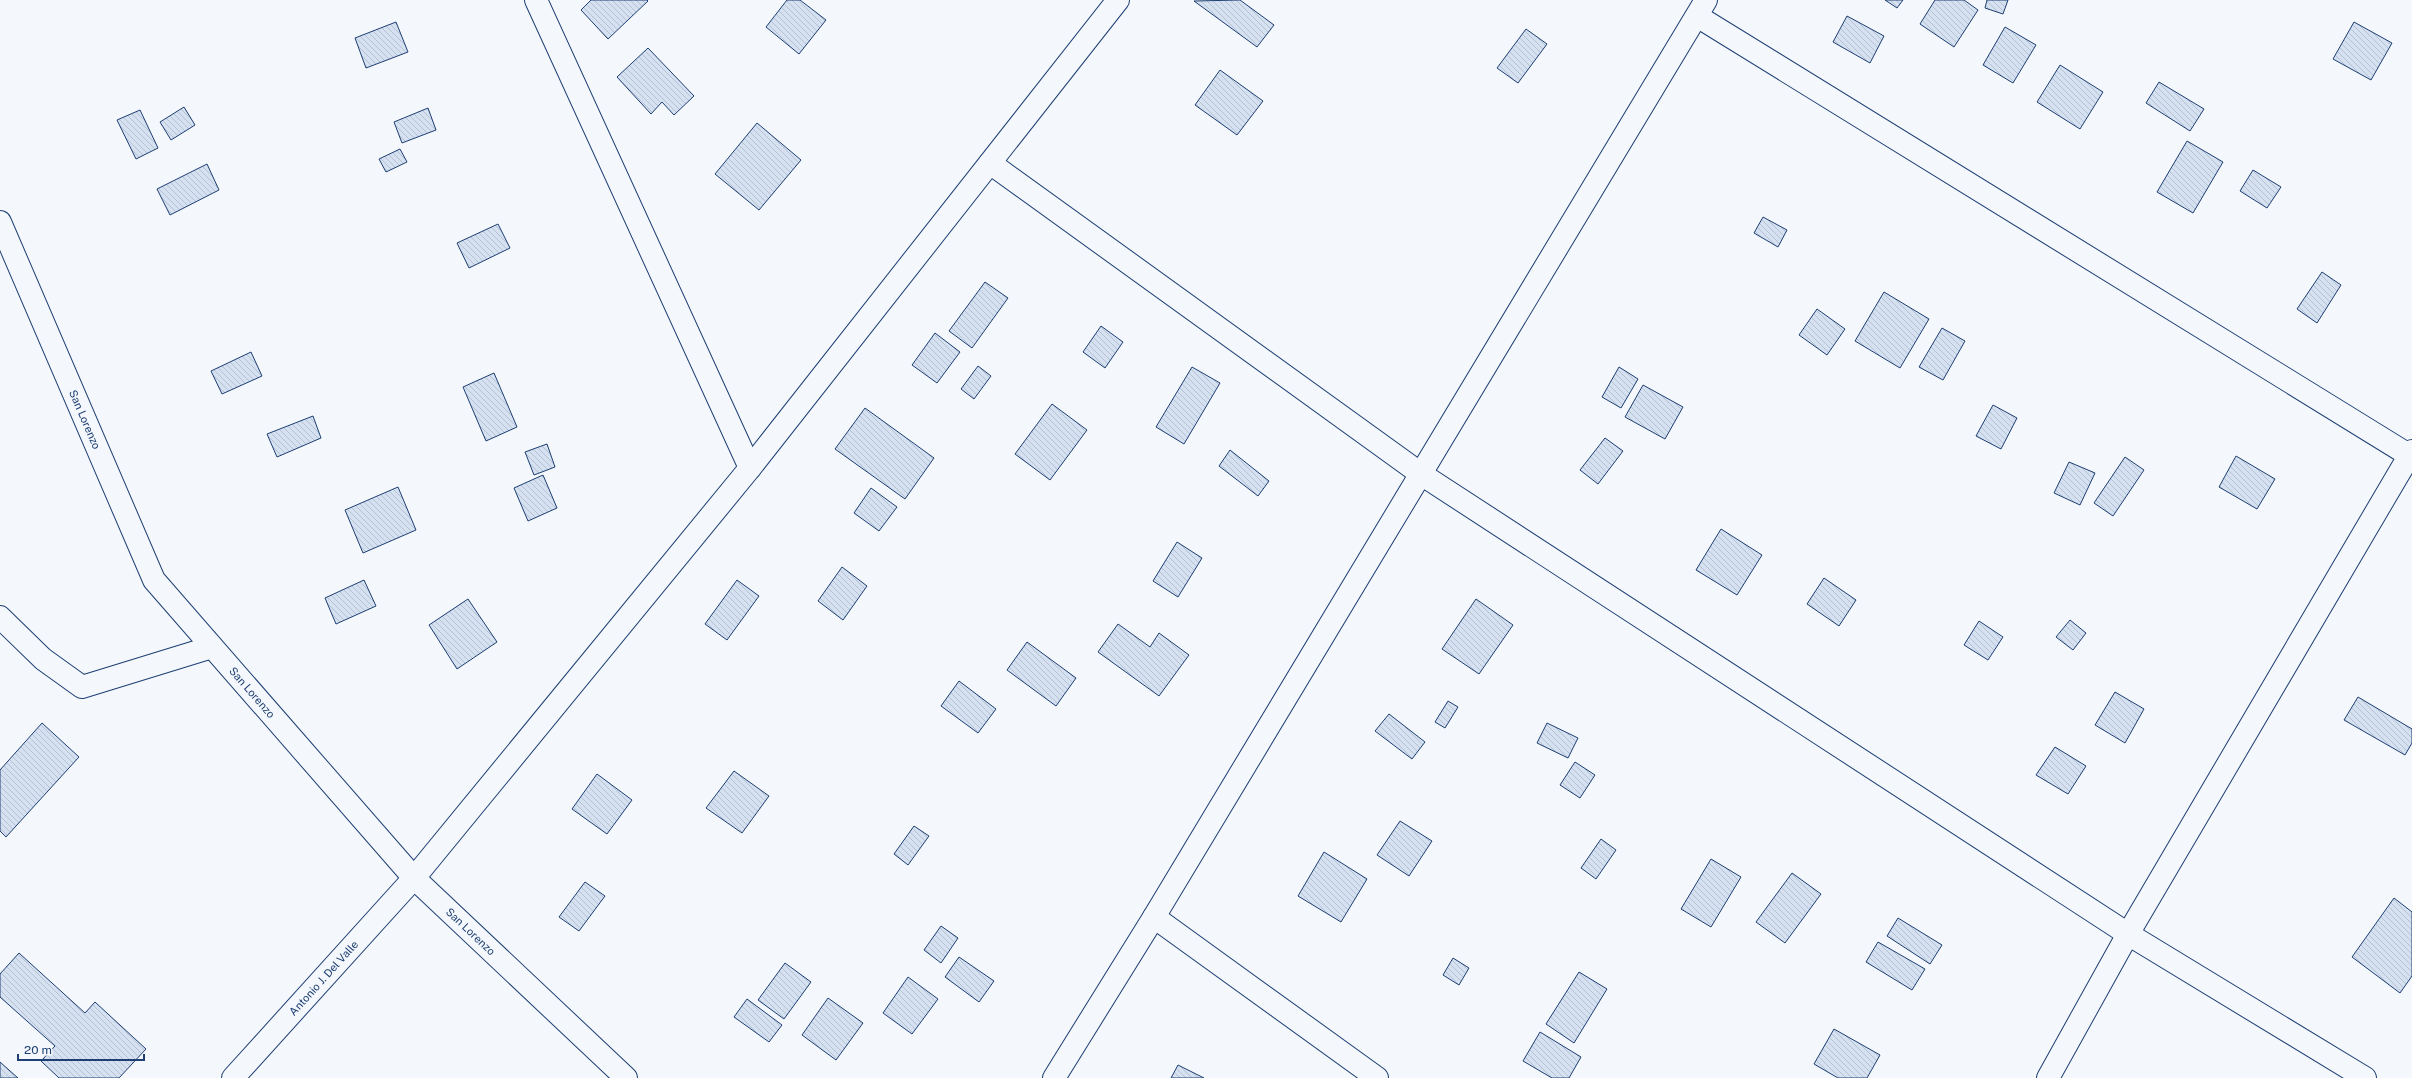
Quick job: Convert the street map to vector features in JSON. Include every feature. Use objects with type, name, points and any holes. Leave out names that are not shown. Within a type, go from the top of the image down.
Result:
[{"type":"street","points":[[536,0],[750,468]]},
{"type":"street","name":"Antonio J. Del Valle","points":[[233,1078],[414,878],[750,468],[1118,0]]},
{"type":"street","points":[[1054,1078],[1154,917],[1702,8],[2411,455],[2128,934],[2048,1078]]},
{"type":"street","points":[[990,163],[1420,474],[2128,934],[2365,1078]]},
{"type":"street","name":"San Lorenzo","points":[[0,222],[154,580],[414,878],[626,1078]]},
{"type":"street","points":[[0,617],[44,659],[82,687],[212,647]]},
{"type":"street","points":[[1154,917],[1377,1078]]},
{"type":"building","points":[[591,0],[648,1],[608,39],[581,10]]},
{"type":"building","points":[[787,0],[800,0],[826,20],[799,54],[766,27]]},
{"type":"building","points":[[1240,0],[1274,25],[1257,47],[1194,1]]},
{"type":"building","points":[[1885,0],[1903,0],[1897,8]]},
{"type":"building","points":[[1935,0],[1964,0],[1978,10],[1954,47],[1920,24]]},
{"type":"building","points":[[1987,0],[2008,0],[2003,14],[1985,8]]},
{"type":"building","points":[[1847,16],[1884,36],[1870,63],[1833,42]]},
{"type":"building","points":[[396,22],[408,52],[366,68],[355,38]]},
{"type":"building","points":[[2354,22],[2392,43],[2371,80],[2333,59]]},
{"type":"building","points":[[2005,27],[2036,45],[2013,83],[1983,65]]},
{"type":"building","points":[[1526,29],[1547,44],[1518,83],[1497,68]]},
{"type":"building","points":[[648,48],[694,96],[674,115],[662,102],[651,114],[617,77]]},
{"type":"building","points":[[2060,65],[2103,92],[2080,129],[2037,102]]},
{"type":"building","points":[[1220,70],[1263,101],[1237,135],[1195,105]]},
{"type":"building","points":[[2159,82],[2204,109],[2190,131],[2146,103]]},
{"type":"building","points":[[184,107],[195,125],[171,140],[160,122]]},
{"type":"building","points":[[428,108],[436,130],[402,143],[394,122]]},
{"type":"building","points":[[140,110],[158,148],[136,159],[117,120]]},
{"type":"building","points":[[757,123],[801,160],[759,210],[715,174]]},
{"type":"building","points":[[2187,141],[2223,162],[2193,213],[2157,192]]},
{"type":"building","points":[[400,149],[407,162],[386,172],[379,159]]},
{"type":"building","points":[[207,164],[219,190],[170,215],[157,189]]},
{"type":"building","points":[[2253,170],[2281,187],[2267,208],[2240,191]]},
{"type":"building","points":[[1763,217],[1787,230],[1778,247],[1754,233]]},
{"type":"building","points":[[498,224],[510,248],[469,268],[457,243]]},
{"type":"building","points":[[2322,272],[2341,285],[2317,323],[2297,309]]},
{"type":"building","points":[[985,282],[1008,298],[972,348],[949,331]]},
{"type":"building","points":[[1884,292],[1929,319],[1900,368],[1855,341]]},
{"type":"building","points":[[1817,309],[1845,329],[1827,355],[1799,335]]},
{"type":"building","points":[[1101,326],[1123,342],[1105,368],[1083,352]]},
{"type":"building","points":[[1942,328],[1965,341],[1943,380],[1919,367]]},
{"type":"building","points":[[935,333],[960,352],[937,383],[912,365]]},
{"type":"building","points":[[251,352],[262,376],[222,394],[211,371]]},
{"type":"building","points":[[978,366],[991,376],[974,399],[961,389]]},
{"type":"building","points":[[1192,367],[1220,383],[1184,444],[1156,427]]},
{"type":"building","points":[[1619,367],[1638,379],[1621,408],[1602,397]]},
{"type":"building","points":[[494,373],[517,427],[486,441],[463,387]]},
{"type":"building","points":[[1643,385],[1683,407],[1665,439],[1625,417]]},
{"type":"building","points":[[1052,404],[1087,430],[1050,480],[1015,454]]},
{"type":"building","points":[[1993,405],[2017,418],[2001,449],[1976,436]]},
{"type":"building","points":[[865,408],[934,458],[905,499],[835,449]]},
{"type":"building","points":[[313,416],[321,438],[277,457],[267,434]]},
{"type":"building","points":[[1605,438],[1623,451],[1598,484],[1580,470]]},
{"type":"building","points":[[547,444],[555,467],[534,475],[525,452]]},
{"type":"building","points":[[1230,450],[1269,481],[1258,496],[1219,466]]},
{"type":"building","points":[[2236,456],[2275,479],[2257,509],[2219,487]]},
{"type":"building","points":[[2125,457],[2144,470],[2113,516],[2094,503]]},
{"type":"building","points":[[2069,462],[2095,473],[2080,505],[2054,493]]},
{"type":"building","points":[[543,475],[557,508],[528,521],[514,488]]},
{"type":"building","points":[[398,487],[416,530],[363,553],[345,510]]},
{"type":"building","points":[[871,488],[897,507],[879,531],[854,513]]},
{"type":"building","points":[[1721,529],[1762,555],[1737,595],[1696,570]]},
{"type":"building","points":[[1177,542],[1202,558],[1178,597],[1153,581]]},
{"type":"building","points":[[842,567],[867,586],[843,620],[818,601]]},
{"type":"building","points":[[1824,578],[1856,600],[1839,626],[1807,604]]},
{"type":"building","points":[[364,580],[376,606],[336,624],[325,598]]},
{"type":"building","points":[[737,580],[759,596],[727,640],[705,624]]},
{"type":"building","points":[[468,599],[497,642],[457,669],[429,625]]},
{"type":"building","points":[[1476,599],[1513,625],[1479,674],[1442,649]]},
{"type":"building","points":[[2070,620],[2086,633],[2073,650],[2056,637]]},
{"type":"building","points":[[1979,621],[2003,637],[1988,660],[1964,645]]},
{"type":"building","points":[[1118,624],[1150,647],[1159,633],[1189,655],[1159,696],[1098,652]]},
{"type":"building","points":[[1027,642],[1076,678],[1056,706],[1007,670]]},
{"type":"building","points":[[959,681],[996,709],[978,733],[941,706]]},
{"type":"building","points":[[2115,692],[2144,709],[2125,743],[2095,725]]},
{"type":"building","points":[[2358,697],[2412,729],[2412,743],[2405,755],[2344,720]]},
{"type":"building","points":[[1448,701],[1458,707],[1445,728],[1435,722]]},
{"type":"building","points":[[1389,714],[1425,742],[1412,759],[1375,731]]},
{"type":"building","points":[[42,723],[79,757],[6,837],[0,831],[0,770]]},
{"type":"building","points":[[1547,723],[1578,738],[1568,758],[1537,743]]},
{"type":"building","points":[[2055,747],[2086,766],[2068,794],[2036,775]]},
{"type":"building","points":[[1575,762],[1595,775],[1580,798],[1560,785]]},
{"type":"building","points":[[734,771],[769,796],[742,833],[706,808]]},
{"type":"building","points":[[597,774],[632,800],[607,834],[572,809]]},
{"type":"building","points":[[1400,821],[1432,841],[1409,876],[1377,855]]},
{"type":"building","points":[[914,826],[929,836],[908,865],[894,854]]},
{"type":"building","points":[[1601,839],[1616,850],[1596,879],[1581,868]]},
{"type":"building","points":[[1324,852],[1367,879],[1341,922],[1298,896]]},
{"type":"building","points":[[1711,859],[1741,877],[1711,927],[1681,909]]},
{"type":"building","points":[[1792,873],[1821,894],[1785,943],[1756,922]]},
{"type":"building","points":[[585,882],[605,896],[579,931],[559,917]]},
{"type":"building","points":[[2394,898],[2412,912],[2412,976],[2400,993],[2352,957]]},
{"type":"building","points":[[1898,918],[1942,945],[1930,964],[1887,936]]},
{"type":"building","points":[[941,926],[958,938],[941,963],[924,950]]},
{"type":"building","points":[[1878,942],[1925,969],[1912,990],[1866,962]]},
{"type":"building","points":[[19,953],[85,1013],[95,1002],[146,1049],[119,1078],[59,1078],[41,1061],[55,1046],[0,997],[0,974]]},
{"type":"building","points":[[959,957],[994,981],[979,1002],[945,977]]},
{"type":"building","points":[[1453,958],[1469,968],[1459,985],[1443,975]]},
{"type":"building","points":[[785,963],[811,982],[784,1019],[758,1000]]},
{"type":"building","points":[[1579,972],[1607,989],[1574,1043],[1546,1024]]},
{"type":"building","points":[[908,977],[938,999],[912,1034],[883,1013]]},
{"type":"building","points":[[828,998],[863,1023],[836,1060],[802,1035]]},
{"type":"building","points":[[747,999],[782,1025],[769,1042],[734,1017]]},
{"type":"building","points":[[1834,1029],[1880,1055],[1867,1078],[1838,1078],[1814,1064]]},
{"type":"building","points":[[1540,1032],[1581,1057],[1569,1078],[1552,1078],[1523,1061]]},
{"type":"building","points":[[0,1062],[18,1078],[0,1078]]},
{"type":"building","points":[[1178,1065],[1204,1078],[1171,1078]]}]
